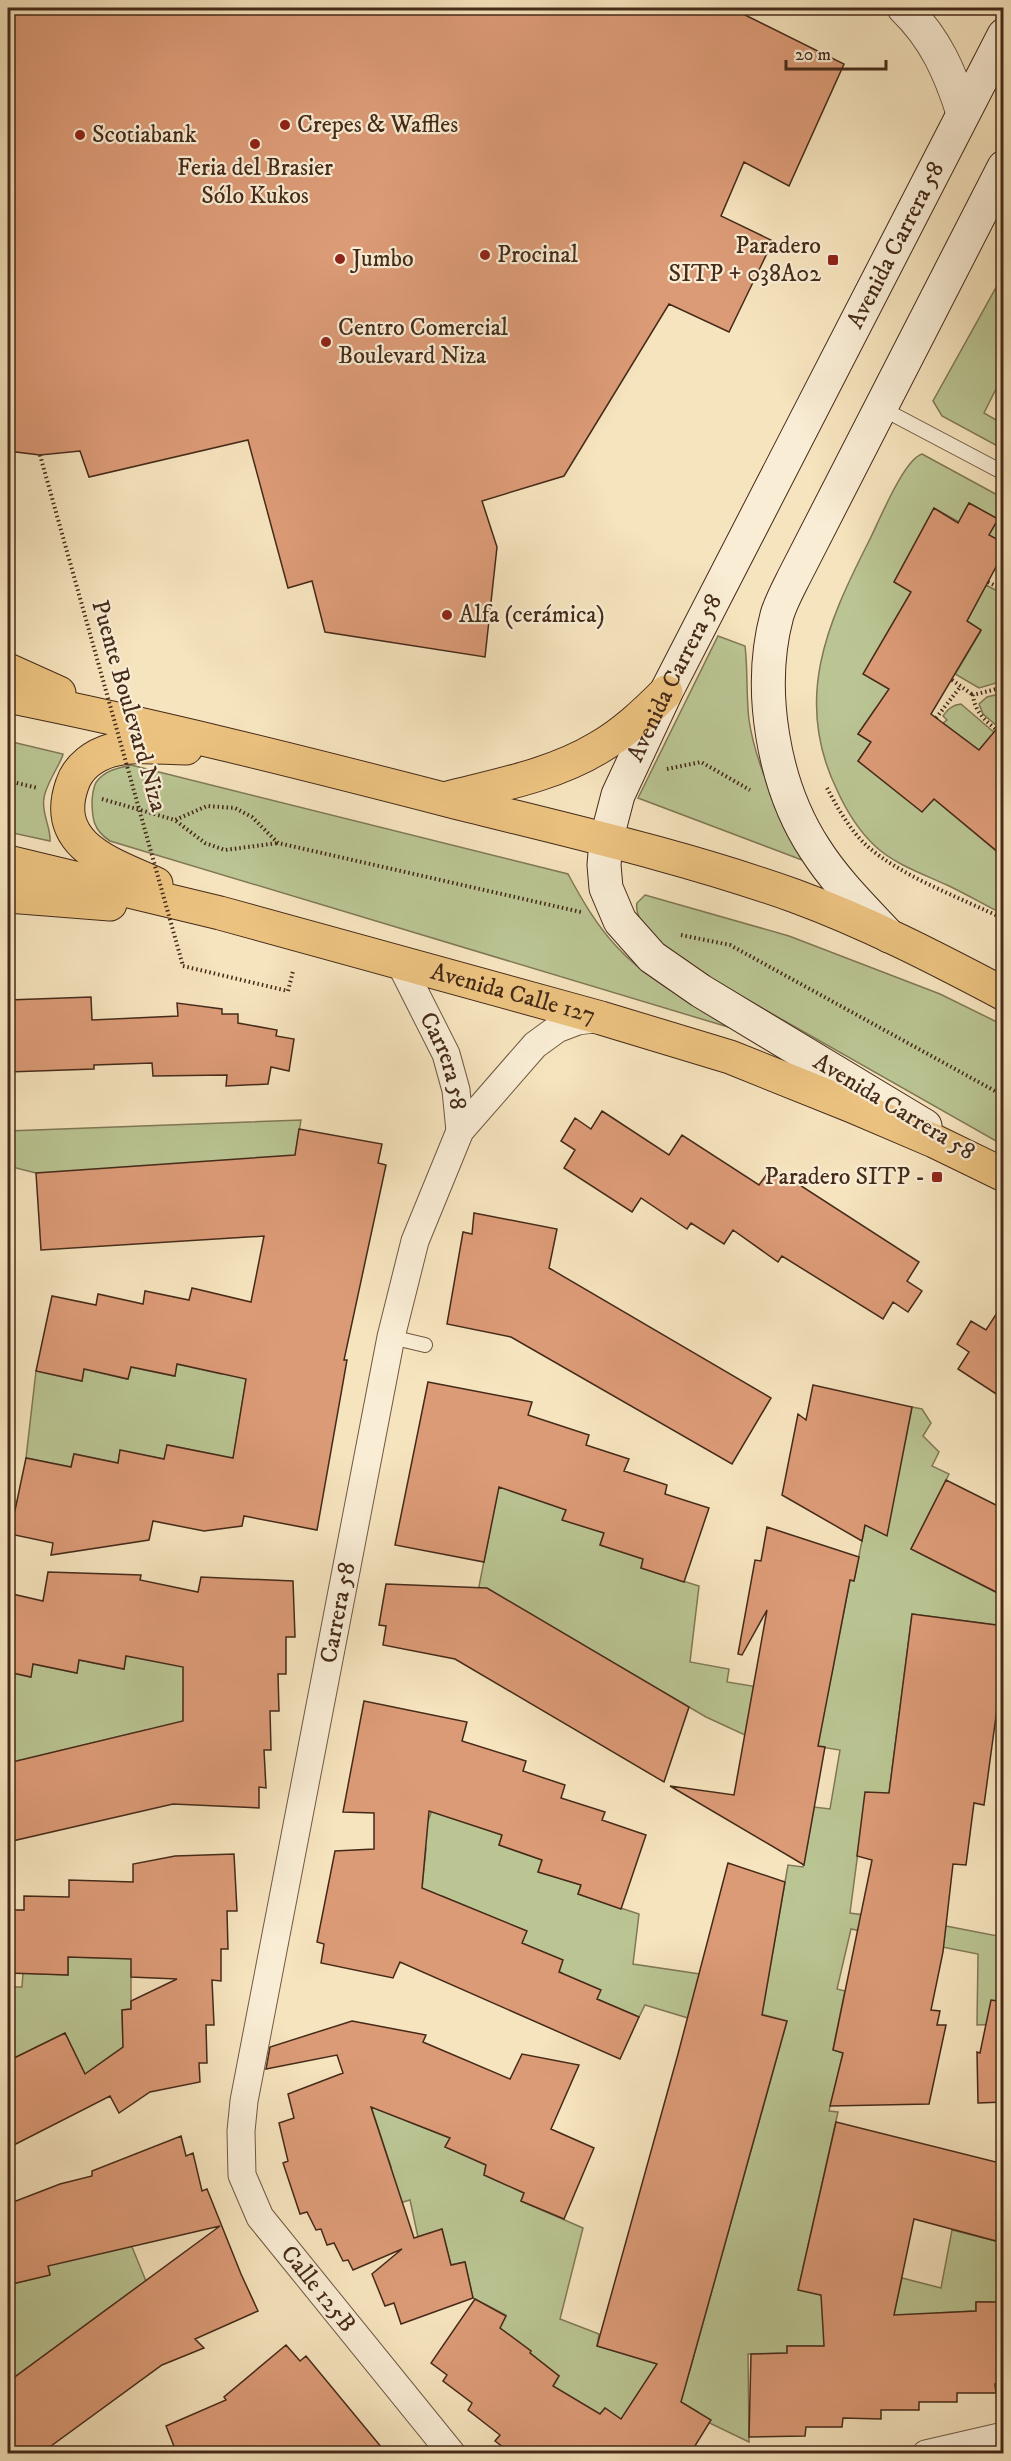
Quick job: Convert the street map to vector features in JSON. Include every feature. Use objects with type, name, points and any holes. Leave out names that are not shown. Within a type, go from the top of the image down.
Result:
[{"type":"main road","points":[[904,8],[933,42],[949,70],[963,113]]},
{"type":"main road","name":"Avenida Carrera 58","points":[[1004,34],[666,692],[618,795],[606,841],[604,865],[606,888],[620,921],[652,957],[701,991],[1004,1174]]},
{"type":"main road","points":[[891,938],[838,882],[813,847],[793,806],[778,767],[770,718],[770,664],[777,614],[1004,167]]},
{"type":"main road","points":[[8,670],[116,718]]},
{"type":"main road","points":[[444,799],[559,767],[597,749],[639,719],[666,692]]},
{"type":"main road","points":[[8,696],[116,718],[245,749],[606,841],[739,878],[796,897],[891,938],[1004,994]]},
{"type":"main road","points":[[220,913],[95,855],[82,844],[73,831],[66,804],[73,780],[83,766],[92,758],[114,750],[143,747],[245,749]]},
{"type":"main road","name":"Avenida Calle 127","points":[[8,862],[220,913],[601,1018],[730,1057],[934,1141],[1004,1174]]},
{"type":"main road","points":[[8,896],[220,913]]},
{"type":"street","name":"Carrera 58","points":[[400,963],[446,1054],[456,1090],[460,1131]]},
{"type":"street","name":"Carrera 58","points":[[244,2101],[391,1337],[414,1241],[460,1131],[535,1045],[557,1029],[578,1021],[601,1018]]},
{"type":"street","name":"Calle 125B","points":[[244,2101],[241,2131],[242,2175],[261,2217],[452,2454]]},
{"type":"street","points":[[926,2454],[1004,2436]]},
{"type":"lane","points":[[880,408],[1004,473]]},
{"type":"lane","points":[[391,1337],[425,1345]]},
{"type":"path","name":"Puente Boulevard Niza","points":[[40,455],[183,966],[288,991],[293,971]]},
{"type":"path","points":[[988,582],[1004,590]]},
{"type":"path","points":[[952,680],[974,695],[1004,687]]},
{"type":"path","points":[[936,718],[961,686]]},
{"type":"path","points":[[974,695],[974,705],[981,716],[1004,735]]},
{"type":"path","points":[[666,770],[701,762],[754,792]]},
{"type":"path","points":[[8,781],[35,787]]},
{"type":"path","points":[[827,788],[864,843],[885,860],[1004,919]]},
{"type":"path","points":[[108,800],[175,820],[205,843],[225,850],[278,843],[620,921]]},
{"type":"path","points":[[175,820],[207,806],[234,808],[252,817],[278,843]]},
{"type":"path","points":[[674,933],[730,945],[1004,1096]]},
{"type":"green space","points":[[1003,275],[1003,375],[984,413],[1003,424],[1003,449],[942,416],[933,401]]},
{"type":"green space","points":[[922,454],[1003,498],[1003,543],[989,535],[998,519],[969,503],[959,522],[934,508],[894,582],[912,591],[864,674],[899,695],[875,709],[858,734],[871,742],[858,761],[922,811],[934,799],[1003,857],[1003,914],[900,863],[869,840],[853,820],[837,790],[824,757],[818,725],[817,694],[821,663],[840,603],[899,480],[907,468]]},
{"type":"green space","points":[[986,585],[1003,594],[1003,681],[979,688],[955,674],[981,631],[967,621]]},
{"type":"green space","points":[[718,636],[745,646],[749,720],[758,758],[772,794],[810,863],[638,798]]},
{"type":"green space","points":[[1003,693],[1003,731],[983,714],[979,704],[987,697]]},
{"type":"green space","points":[[961,704],[1003,740],[1003,748],[990,737],[979,750],[943,723],[947,720],[943,716],[947,711]]},
{"type":"green space","points":[[8,741],[63,754],[48,786],[43,804],[50,841],[8,832]]},
{"type":"green space","points":[[131,765],[568,874],[596,922],[630,960],[674,993],[738,1030],[110,841],[97,828],[93,818],[94,787],[104,774]]},
{"type":"green space","points":[[645,895],[789,936],[940,994],[1003,1025],[1003,1145],[695,970],[658,941],[642,921],[637,912],[637,903]]},
{"type":"green space","points":[[301,1120],[287,1204],[36,1173],[8,1166],[8,1131]]},
{"type":"green space","points":[[249,1361],[231,1472],[211,1454],[168,1445],[164,1459],[120,1451],[118,1463],[74,1454],[71,1467],[26,1458],[36,1371],[82,1381],[84,1369],[127,1379],[131,1367],[174,1376],[177,1364],[221,1374]]},
{"type":"green space","points":[[912,1407],[922,1409],[931,1423],[923,1436],[939,1452],[932,1466],[949,1474],[911,1549],[1003,1596],[1003,1626],[912,1614],[889,1793],[858,1852],[850,1913],[946,1926],[1003,1937],[1003,2024],[977,2025],[978,1954],[851,1929],[837,1989],[845,1991],[833,2049],[843,2053],[829,2111],[838,2112],[798,2290],[894,2312],[902,2278],[941,2288],[952,2230],[996,2241],[999,2229],[1003,2231],[1003,2302],[976,2302],[976,2311],[938,2313],[824,2346],[787,2346],[787,2353],[748,2354],[749,2442],[695,2416],[698,2412],[680,2401],[621,2419],[605,2408],[600,2414],[583,2410],[553,2386],[559,2376],[500,2328],[506,2315],[473,2298],[465,2262],[451,2265],[442,2229],[418,2237],[410,2200],[396,2204],[391,2167],[367,2094],[426,2075],[407,2121],[450,2138],[445,2147],[486,2165],[484,2175],[524,2193],[521,2201],[583,2228],[560,2319],[599,2334],[597,2346],[689,2373],[787,2021],[694,1996],[688,2018],[645,2005],[639,2017],[597,1999],[522,1943],[526,1931],[442,1896],[428,1929],[422,1888],[426,1848],[419,1846],[432,1810],[502,1835],[499,1845],[542,1860],[538,1872],[581,1885],[578,1894],[639,1914],[633,1964],[767,1984],[788,1865],[803,1867],[814,1807],[830,1809],[840,1750],[745,1735],[706,1717],[510,1602],[472,1622],[501,1474],[566,1510],[563,1520],[604,1533],[600,1545],[643,1559],[641,1568],[699,1586],[690,1662],[729,1669],[727,1682],[827,1698],[850,1580],[854,1580],[866,1521],[900,1466]]},
{"type":"green space","points":[[185,1653],[183,1730],[146,1730],[8,1763],[8,1672],[30,1677],[33,1664],[77,1673],[79,1660],[124,1669],[126,1656]]},
{"type":"green space","points":[[115,1932],[137,1933],[131,1972],[131,2009],[122,2010],[123,2047],[85,2074],[65,2033],[8,2061],[8,1987],[22,1987],[23,1973],[68,1975],[68,1957],[113,1958]]},
{"type":"green space","points":[[114,2203],[157,2308],[117,2302],[8,2382],[8,2285],[50,2275],[48,2266]]},
{"type":"building","name":"Centro Comercial Boulevard Niza","points":[[8,8],[731,8],[844,64],[789,186],[744,162],[721,216],[773,241],[729,332],[669,304],[564,476],[482,501],[497,547],[485,657],[325,632],[312,581],[288,588],[248,440],[89,477],[80,451],[40,455],[8,451]]},
{"type":"building","points":[[969,503],[998,519],[989,535],[1004,543],[1004,552],[967,621],[981,630],[931,714],[979,750],[1004,720],[1004,857],[934,799],[922,812],[858,761],[871,742],[858,734],[889,689],[863,674],[911,592],[894,582],[934,508],[958,523]]},
{"type":"building","points":[[91,997],[92,1020],[178,1016],[177,1003],[222,1009],[222,1014],[238,1014],[238,1023],[277,1030],[276,1036],[294,1039],[289,1071],[271,1067],[268,1084],[226,1086],[227,1075],[153,1076],[152,1063],[94,1065],[94,1069],[8,1072],[8,1000]]},
{"type":"building","points":[[602,1111],[669,1155],[682,1135],[759,1185],[772,1167],[919,1262],[907,1281],[922,1291],[908,1312],[893,1302],[883,1319],[782,1256],[778,1262],[733,1230],[724,1244],[691,1223],[687,1229],[641,1198],[632,1212],[564,1168],[575,1150],[561,1141],[575,1118],[591,1129]]},
{"type":"building","points":[[299,1129],[382,1144],[378,1163],[386,1165],[344,1360],[347,1360],[317,1530],[244,1516],[242,1526],[204,1531],[153,1521],[149,1540],[51,1555],[53,1543],[10,1534],[26,1458],[71,1467],[74,1454],[118,1463],[120,1450],[164,1459],[167,1445],[233,1458],[246,1379],[177,1364],[175,1376],[131,1367],[128,1379],[84,1369],[82,1381],[36,1371],[52,1296],[96,1305],[98,1294],[143,1304],[145,1291],[189,1300],[192,1288],[251,1302],[264,1236],[41,1250],[36,1173],[295,1155]]},
{"type":"building","points":[[474,1213],[557,1229],[549,1268],[771,1398],[732,1464],[511,1337],[447,1324],[463,1232],[472,1234]]},
{"type":"building","points":[[1004,1302],[1004,1399],[958,1369],[969,1352],[957,1344],[971,1321],[986,1330]]},
{"type":"building","points":[[428,1382],[532,1402],[528,1415],[589,1435],[586,1445],[629,1459],[624,1471],[667,1485],[665,1494],[709,1508],[684,1582],[641,1568],[643,1559],[600,1545],[604,1533],[562,1520],[566,1510],[499,1487],[484,1562],[395,1545]]},
{"type":"building","points":[[813,1385],[912,1407],[887,1536],[865,1525],[862,1541],[782,1495],[798,1414],[806,1420]]},
{"type":"building","points":[[946,1480],[1004,1509],[1004,1596],[911,1549]]},
{"type":"building","points":[[767,1527],[859,1557],[854,1581],[850,1580],[818,1746],[825,1747],[804,1865],[670,1786],[734,1795],[767,1610],[742,1655],[738,1654],[755,1560],[761,1561]]},
{"type":"building","points":[[48,1572],[141,1575],[140,1580],[198,1592],[201,1577],[293,1581],[295,1637],[286,1637],[286,1674],[278,1674],[279,1711],[270,1711],[271,1750],[264,1750],[266,1788],[259,1787],[259,1808],[173,1804],[8,1842],[8,1763],[183,1721],[183,1667],[126,1656],[124,1669],[79,1660],[77,1673],[33,1664],[31,1677],[8,1672],[8,1593],[43,1601]]},
{"type":"building","points":[[386,1584],[487,1588],[689,1707],[664,1782],[455,1659],[383,1645],[386,1626],[379,1625]]},
{"type":"building","points":[[912,1614],[1004,1626],[1004,1657],[984,1805],[974,1803],[966,1865],[953,1864],[943,1952],[931,2010],[940,2011],[937,2025],[946,2025],[929,2104],[830,2106],[843,2053],[833,2050],[872,1860],[857,1856],[865,1792],[889,1793]]},
{"type":"building","points":[[364,1701],[467,1722],[462,1741],[526,1761],[523,1771],[565,1785],[561,1798],[605,1812],[602,1820],[646,1835],[621,1909],[578,1894],[581,1885],[538,1872],[542,1860],[499,1845],[502,1835],[429,1811],[422,1888],[527,1931],[522,1943],[563,1960],[559,1972],[601,1990],[597,1999],[639,2017],[620,2059],[400,1962],[393,1978],[321,1963],[324,1944],[317,1942],[335,1851],[374,1849],[374,1813],[343,1812]]},
{"type":"building","points":[[234,1854],[237,1911],[227,1911],[228,1949],[221,1949],[221,1981],[212,1980],[214,2025],[206,2025],[207,2063],[199,2063],[200,2082],[150,2092],[119,2113],[110,2096],[8,2148],[8,2061],[65,2033],[85,2074],[123,2047],[122,2010],[131,2009],[131,2001],[177,1979],[131,1977],[131,1959],[68,1957],[68,1975],[8,1973],[8,1910],[24,1910],[24,1896],[69,1897],[69,1880],[133,1882],[133,1864],[175,1856]]},
{"type":"building","points":[[728,1863],[785,1882],[762,2015],[787,2021],[681,2402],[711,2420],[690,2454],[512,2454],[495,2441],[500,2435],[468,2410],[472,2403],[443,2381],[447,2375],[431,2363],[475,2299],[506,2316],[500,2328],[559,2376],[553,2386],[600,2414],[605,2408],[621,2419],[657,2364],[597,2346]]},
{"type":"building","points":[[991,2000],[1004,2002],[1004,2102],[978,2103],[977,2052],[980,2053]]},
{"type":"building","points":[[352,2021],[426,2035],[423,2042],[510,2079],[522,2054],[579,2065],[551,2129],[594,2148],[564,2219],[521,2201],[524,2193],[484,2175],[486,2165],[445,2147],[450,2138],[371,2107],[414,2238],[442,2229],[451,2265],[465,2262],[473,2298],[401,2324],[394,2303],[385,2306],[372,2274],[402,2249],[353,2270],[348,2260],[343,2261],[334,2243],[327,2245],[321,2229],[316,2230],[307,2212],[300,2214],[283,2163],[288,2161],[279,2123],[294,2118],[288,2094],[343,2073],[337,2055],[266,2069],[270,2047]]},
{"type":"building","points":[[836,2122],[1004,2164],[1004,2231],[999,2229],[996,2241],[914,2219],[894,2315],[976,2311],[976,2302],[1004,2302],[1004,2384],[995,2384],[996,2393],[957,2393],[957,2402],[919,2402],[919,2410],[881,2410],[881,2419],[843,2418],[842,2427],[806,2427],[805,2436],[749,2437],[751,2354],[787,2353],[787,2346],[824,2346],[821,2295],[798,2290]]},
{"type":"building","points":[[181,2136],[186,2156],[193,2153],[202,2191],[207,2189],[258,2311],[195,2339],[204,2348],[162,2365],[40,2454],[8,2454],[8,2382],[220,2226],[48,2266],[50,2275],[8,2285],[8,2204],[60,2184],[92,2176],[92,2171]]},
{"type":"building","points":[[286,2345],[300,2361],[306,2356],[387,2454],[177,2454],[166,2426],[226,2400],[224,2397]]},
{"type":"place","name":"Crepes & Waffles","points":[[285,125]]},
{"type":"place","name":"Scotiabank","points":[[80,135]]},
{"type":"place","name":"Feria del Brasier Sólo Kukos","points":[[255,144]]},
{"type":"place","name":"Procinal","points":[[485,255]]},
{"type":"place","name":"Jumbo","points":[[340,259]]},
{"type":"place","name":"Paradero SITP + 038A02","points":[[833,260]]},
{"type":"place","name":"Centro Comercial Boulevard Niza","points":[[326,342]]},
{"type":"place","name":"Alfa (cerámica)","points":[[447,615]]},
{"type":"place","name":"Paradero SITP -","points":[[937,1177]]}]
